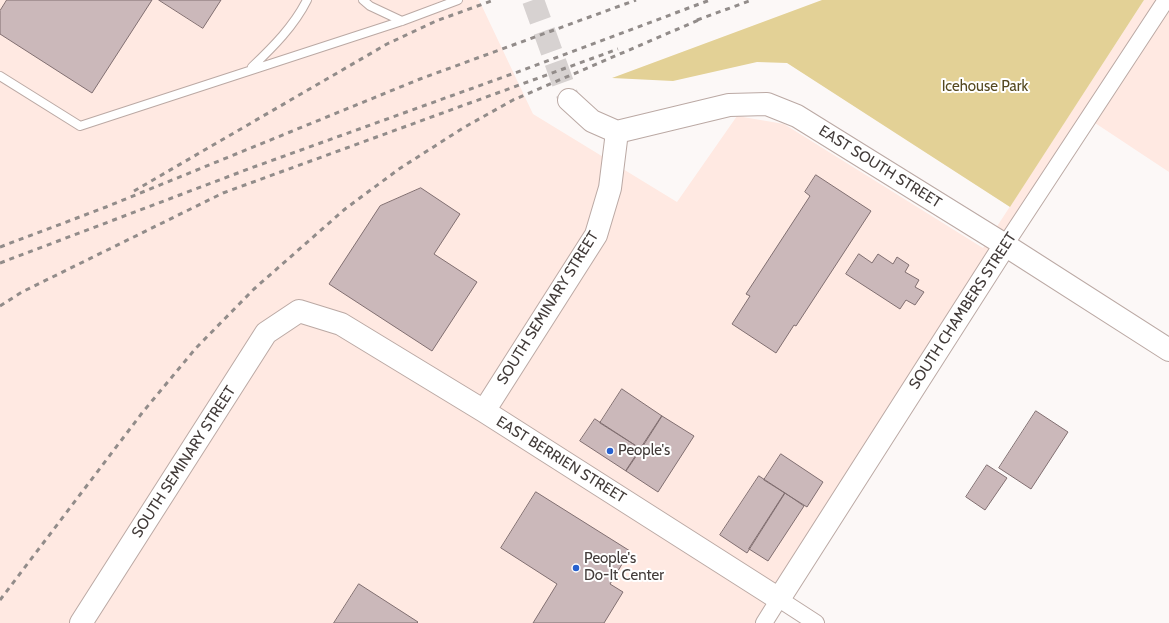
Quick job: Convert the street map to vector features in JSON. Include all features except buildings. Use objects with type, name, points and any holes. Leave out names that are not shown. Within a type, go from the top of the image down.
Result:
[{"type":"street","name":"SOUTH CHAMBERS STREET","points":[[764,623],[1005,245],[1166,0]]},
{"type":"street","points":[[569,100],[592,121],[617,132]]},
{"type":"street","name":"EAST SOUTH STREET","points":[[617,132],[729,105],[767,104],[797,116],[1005,245],[1169,350]]},
{"type":"street","name":"SOUTH SEMINARY STREET","points":[[484,410],[596,235],[610,188],[617,132]]},
{"type":"street","name":"SOUTH SEMINARY STREET","points":[[81,623],[266,333],[299,312]]},
{"type":"street","name":"EAST BERRIEN STREET","points":[[299,312],[340,324],[484,410],[816,623]]},
{"type":"lane","points":[[250,70],[286,33],[307,0]]},
{"type":"lane","points":[[363,0],[370,6],[402,21]]},
{"type":"lane","points":[[0,76],[80,126],[402,21],[458,0]]},
{"type":"shaded area","points":[[0,0],[479,0],[533,114],[677,202],[737,116],[784,124],[983,248],[1144,0],[1169,0],[1169,172],[1089,119],[764,623],[0,623]]},
{"type":"green space","name":"Icehouse Park","points":[[822,0],[1144,0],[1010,207],[787,63],[757,62],[673,81],[612,78]]},
{"type":"tunnel","points":[[533,0],[569,100]]},
{"type":"railway","points":[[134,191],[387,44],[436,21],[494,0]]},
{"type":"railway","points":[[0,247],[106,207],[420,79],[636,0]]},
{"type":"railway","points":[[0,263],[251,168],[523,70],[710,0]]},
{"type":"railway","points":[[697,20],[752,0]]},
{"type":"railway","points":[[0,600],[142,413],[196,348],[254,289],[345,209],[399,169],[463,128],[513,100],[701,19]]},
{"type":"railway","points":[[0,306],[22,292],[223,193],[618,49]]},
{"type":"place","name":"People's","points":[[610,451]]},
{"type":"place","name":"People's Do-It Center","points":[[576,568]]}]
